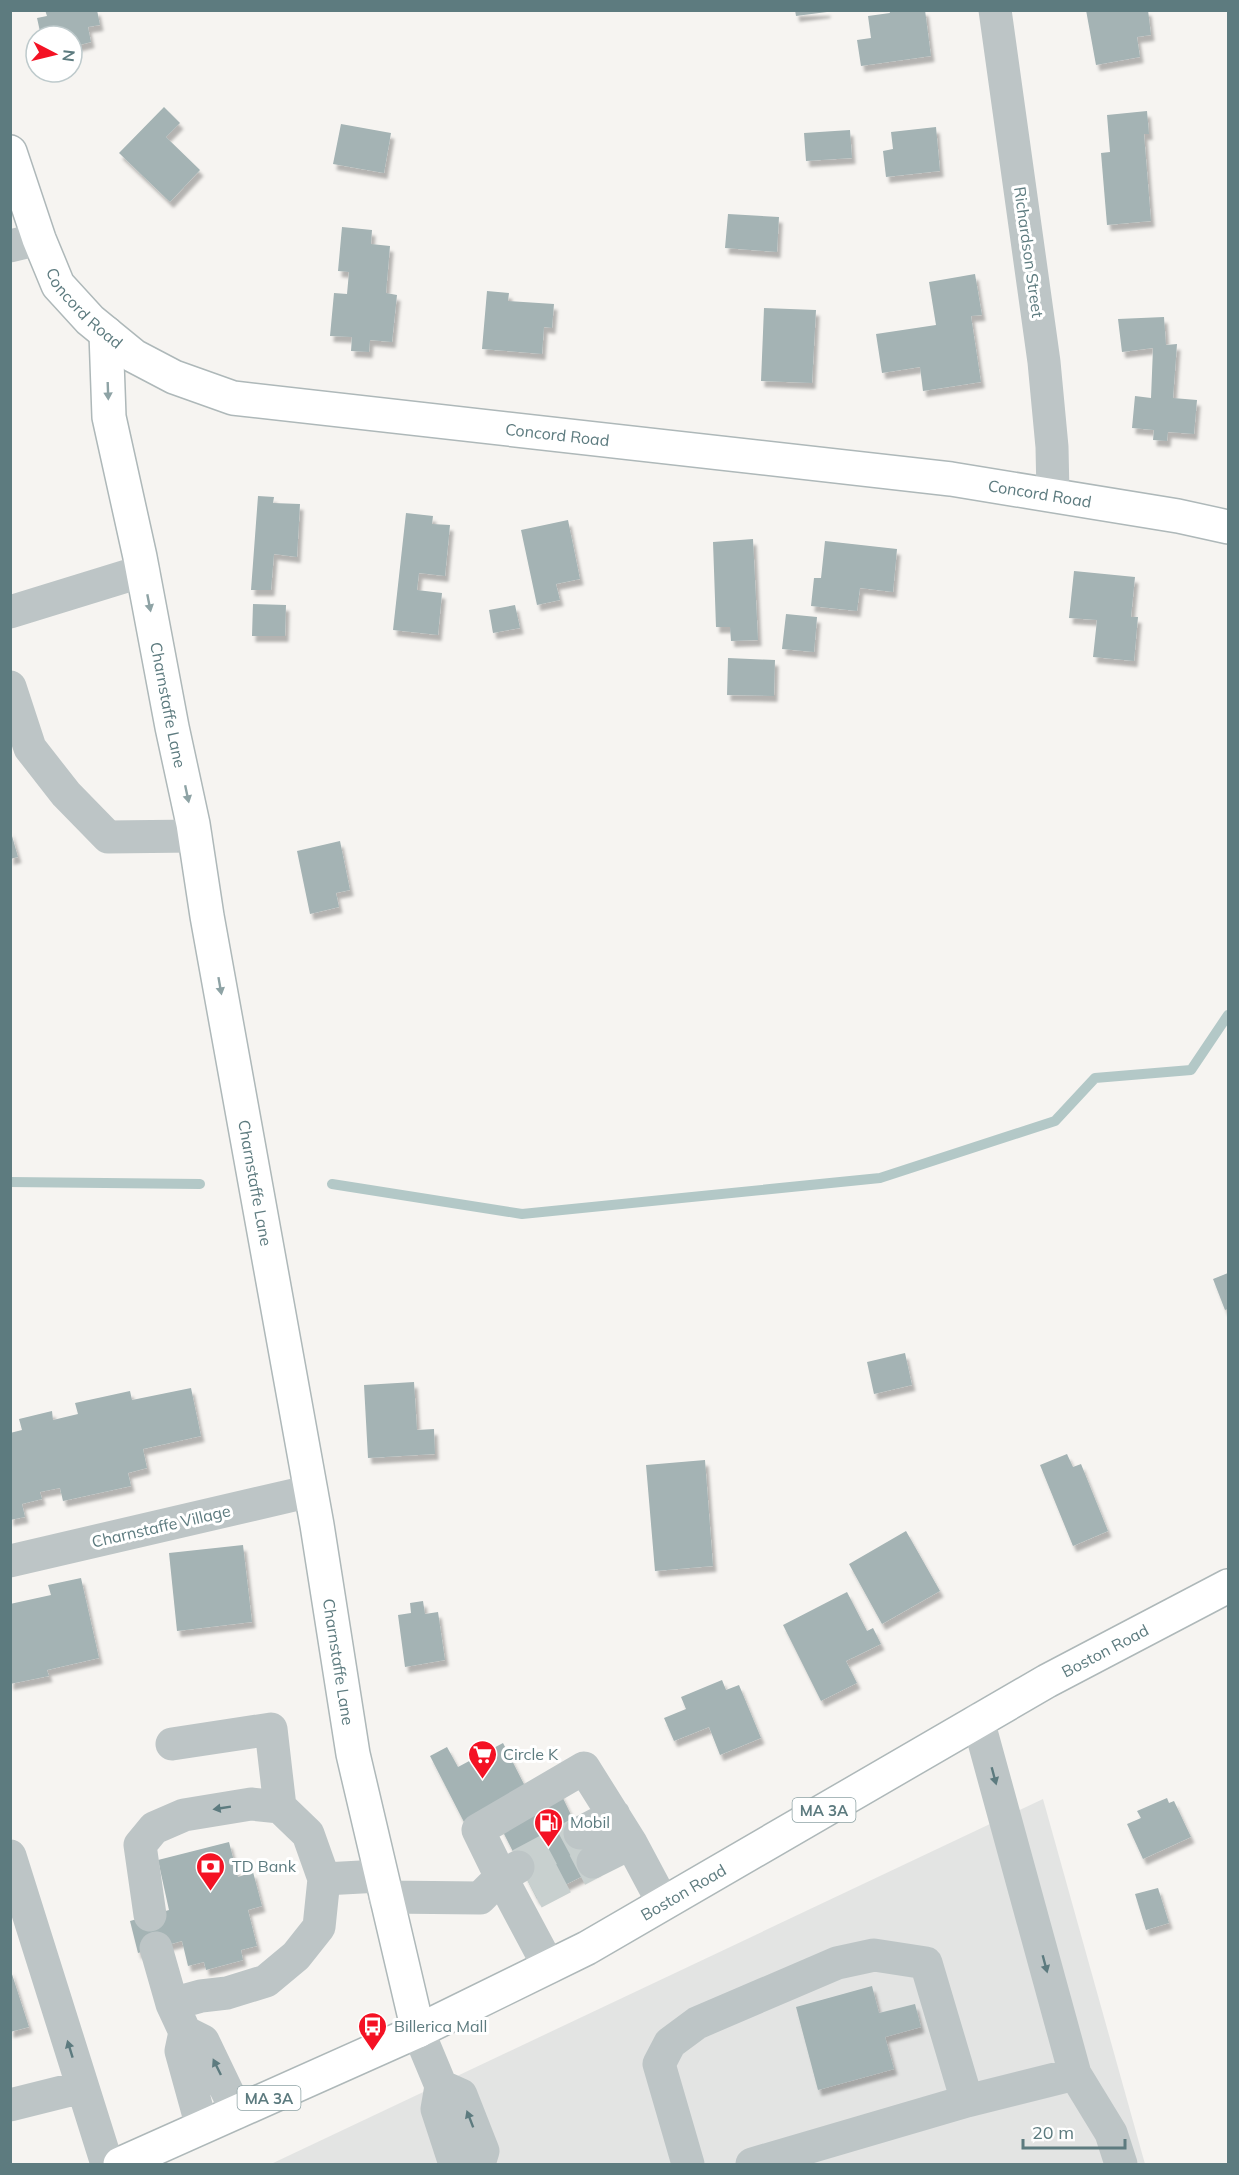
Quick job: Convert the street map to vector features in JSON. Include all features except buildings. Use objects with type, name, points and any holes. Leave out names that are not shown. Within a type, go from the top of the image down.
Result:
[{"type":"main road","name":"Concord Road","points":[[10,153],[25,242],[58,285],[90,320],[134,356],[174,377],[233,398],[951,479],[1178,516],[1228,527]]},
{"type":"main road","name":"Charnstaffe Lane","points":[[106,333],[109,417],[143,571],[195,836],[207,916],[311,1491],[353,1754],[418,2031]]},
{"type":"main road","name":"Boston Road","points":[[120,2164],[418,2031],[587,1948],[1047,1681],[1228,1586]]},
{"type":"street","name":"Richardson Street","points":[[995,10],[1044,362],[1052,447],[1053,495]]},
{"type":"street","points":[[10,612],[143,571]]},
{"type":"street","points":[[10,687],[20,751],[108,837],[195,836]]},
{"type":"street","name":"Charnstaffe Village","points":[[10,1561],[311,1491]]},
{"type":"street","points":[[978,1720],[1076,2074],[1111,2133],[1121,2164]]},
{"type":"street","points":[[172,1744],[271,1729],[280,1807]]},
{"type":"street","points":[[549,1967],[518,1884],[478,1830],[584,1768],[631,1843],[663,1903]]},
{"type":"street","points":[[150,1915],[140,1845],[154,1828],[184,1815],[250,1804],[280,1807],[308,1834],[324,1879],[319,1928],[296,1956],[266,1981],[227,1993],[201,1996],[178,2018]]},
{"type":"street","points":[[580,1833],[614,1815]]},
{"type":"street","points":[[593,1862],[631,1843]]},
{"type":"street","points":[[10,1856],[107,2164]]},
{"type":"street","points":[[324,1879],[480,1898],[518,1884]]},
{"type":"street","points":[[156,1948],[178,2018],[181,2050],[202,2127]]},
{"type":"street","points":[[688,2164],[659,2064],[670,2043],[697,2023],[837,1963],[874,1955],[926,1963],[968,2101]]},
{"type":"street","points":[[178,2018],[203,2041],[237,2112]]},
{"type":"street","points":[[418,2031],[441,2086],[437,2109],[454,2161],[458,2164]]},
{"type":"street","points":[[752,2164],[1021,2086],[1076,2074]]},
{"type":"street","points":[[441,2086],[461,2095],[483,2151],[479,2164]]},
{"type":"street","points":[[10,2105],[82,2087]]},
{"type":"shaded area","name":"Billerica Mall","points":[[1043,1799],[1145,2164],[271,2164]]},
{"type":"waterway","points":[[332,1184],[522,1214],[880,1178],[1055,1121],[1095,1078],[1191,1070],[1228,1015]]},
{"type":"waterway","points":[[10,1182],[200,1184]]},
{"type":"tunnel","points":[[520,1865],[580,1833]]},
{"type":"tunnel","points":[[534,1893],[593,1862]]},
{"type":"place","name":"Circle K","points":[[482,1780]]},
{"type":"place","name":"Mobil","points":[[549,1848]]},
{"type":"place","name":"TD Bank","points":[[211,1892]]},
{"type":"place","name":"Billerica Mall","points":[[373,2052]]}]
